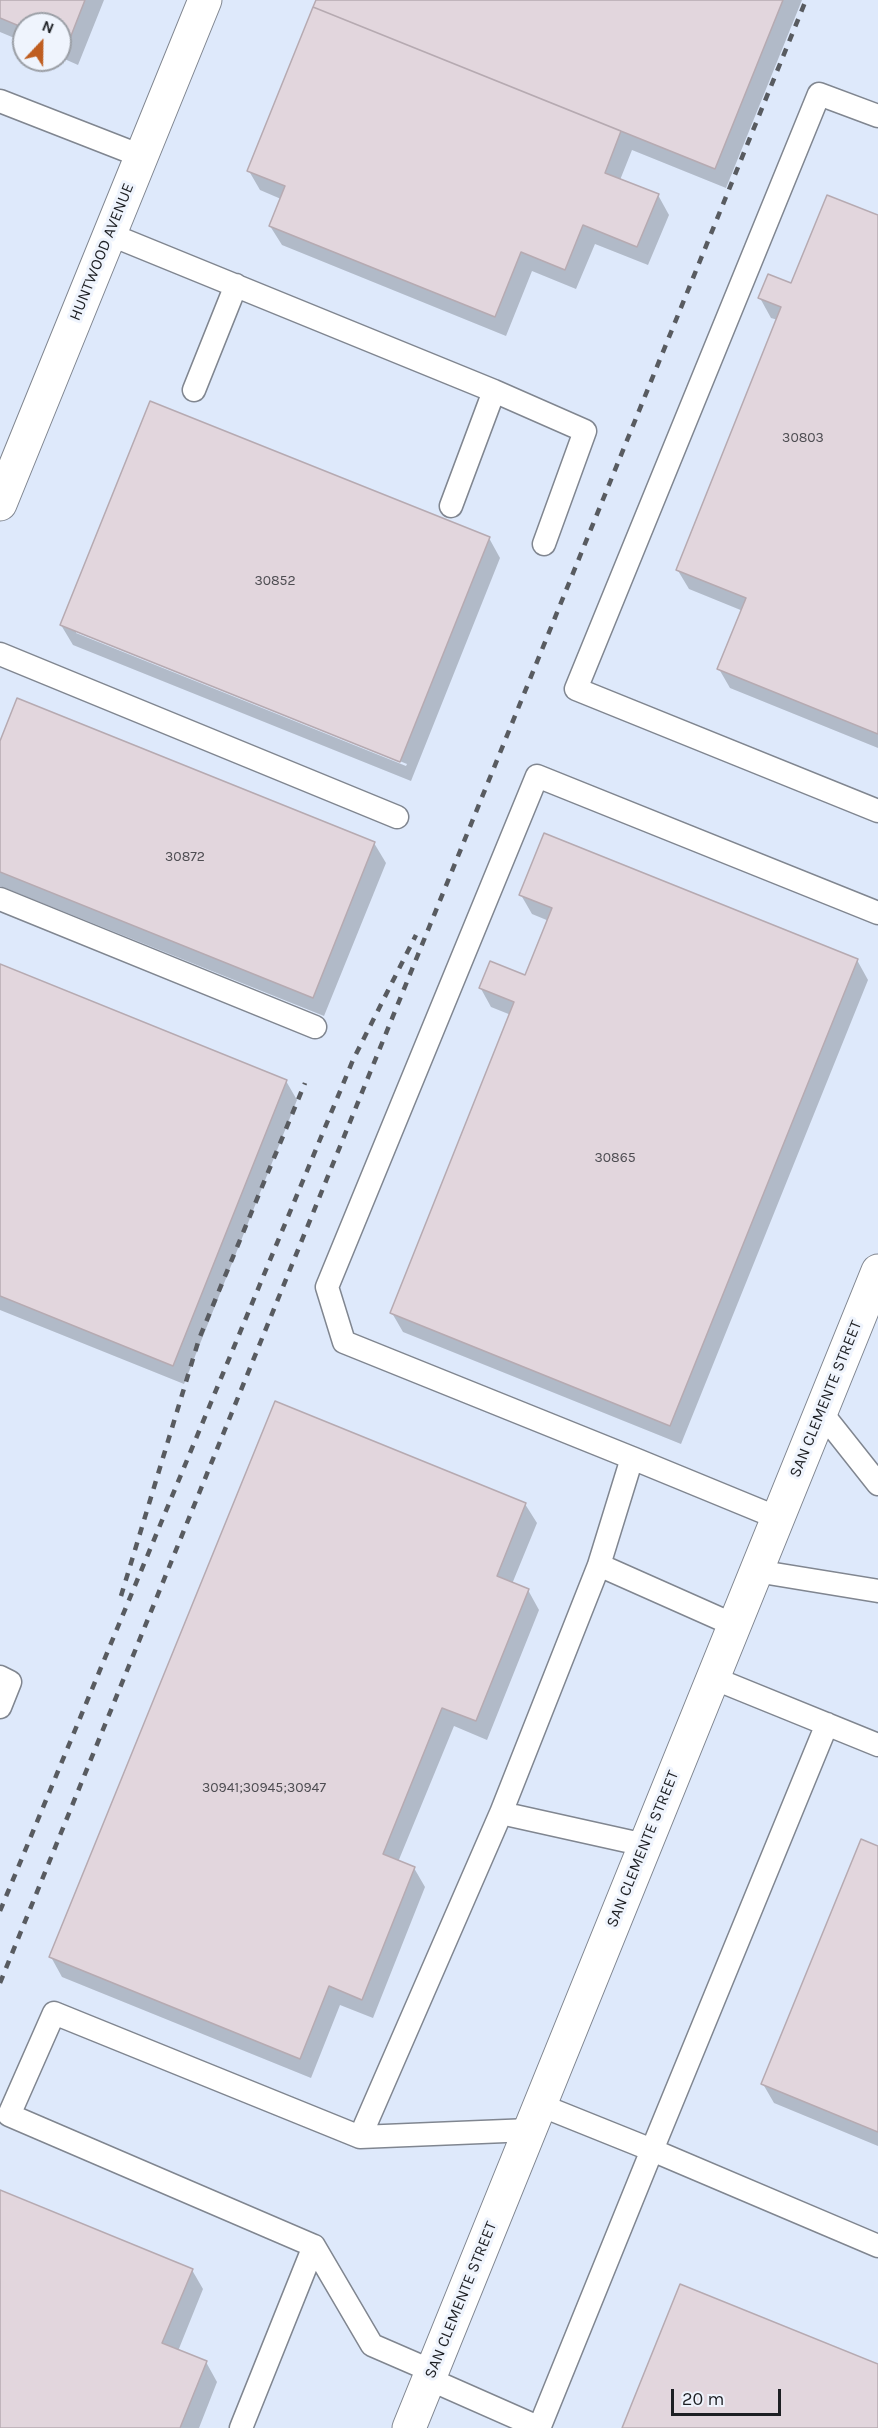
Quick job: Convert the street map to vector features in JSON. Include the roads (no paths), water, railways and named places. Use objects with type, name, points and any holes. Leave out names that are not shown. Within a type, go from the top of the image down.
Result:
[{"type":"street","name":"HUNTWOOD AVENUE","points":[[0,504],[205,0]]},
{"type":"street","name":"SAN CLEMENTE STREET","points":[[409,2428],[878,1271]]},
{"type":"lane","points":[[878,116],[819,94],[576,689],[878,811]]},
{"type":"lane","points":[[0,101],[141,156]]},
{"type":"lane","points":[[109,234],[494,391],[585,431],[544,544]]},
{"type":"lane","points":[[194,390],[236,285]]},
{"type":"lane","points":[[451,506],[494,391]]},
{"type":"lane","points":[[0,654],[397,817]]},
{"type":"lane","points":[[778,1518],[344,1342],[327,1287],[537,776],[878,913]]},
{"type":"lane","points":[[0,899],[315,1027]]},
{"type":"lane","points":[[821,1412],[878,1484]]},
{"type":"lane","points":[[360,2138],[501,1813],[599,1565],[632,1458]]},
{"type":"lane","points":[[599,1565],[734,1625]]},
{"type":"lane","points":[[756,1571],[878,1590]]},
{"type":"lane","points":[[0,1677],[10,1682],[0,1707]]},
{"type":"lane","points":[[713,1678],[878,1745]]},
{"type":"lane","points":[[827,1724],[652,2150],[540,2427],[430,2375],[372,2344],[314,2246],[9,2115],[54,2013],[360,2138],[535,2117],[652,2150],[878,2246]]},
{"type":"lane","points":[[501,1813],[645,1845]]},
{"type":"lane","points":[[242,2428],[314,2246]]},
{"type":"railway","points":[[0,1983],[806,0]]},
{"type":"railway","points":[[0,1911],[353,1060],[416,935]]},
{"type":"railway","points":[[121,1596],[199,1339],[305,1083]]}]
